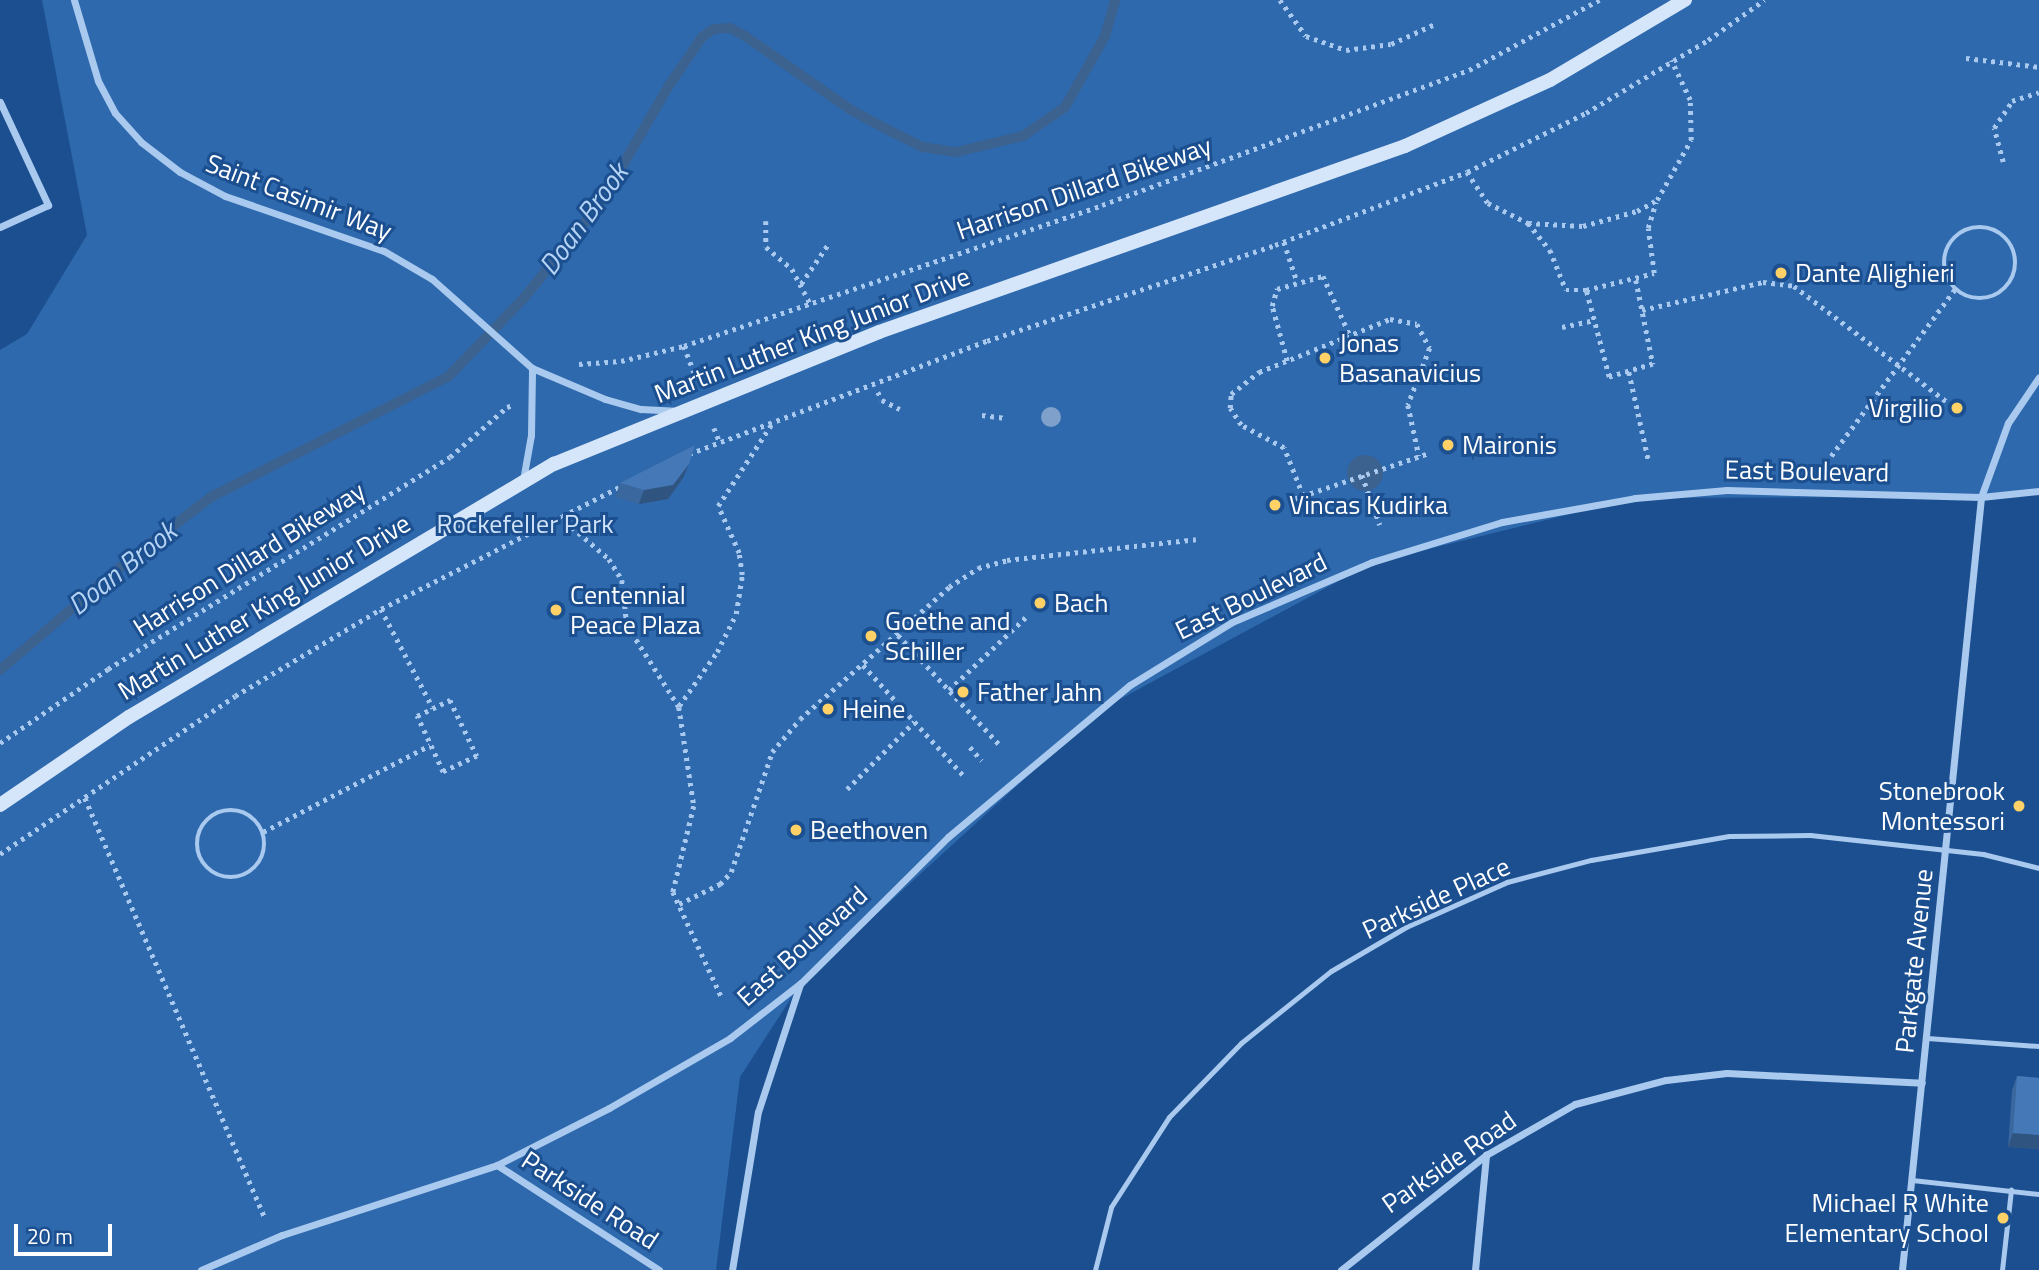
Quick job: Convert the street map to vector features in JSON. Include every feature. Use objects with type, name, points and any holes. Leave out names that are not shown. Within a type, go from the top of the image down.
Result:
[{"type":"main road","name":"Martin Luther King Junior Drive","points":[[0,805],[129,717],[523,481],[680,411],[879,332],[1405,146],[1550,80],[1685,0]]},
{"type":"street","name":"Saint Casimir Way","points":[[74,0],[98,81],[115,113],[141,142],[180,172],[225,196],[384,251],[454,297],[532,368],[605,399],[642,409],[680,411]]},
{"type":"street","points":[[0,102],[48,205],[0,227]]},
{"type":"street","points":[[523,481],[531,435],[532,368]]},
{"type":"street","name":"Parkgate Avenue","points":[[1902,1270],[1981,497],[2008,423],[2039,377]]},
{"type":"street","name":"East Boulevard","points":[[201,1270],[282,1235],[497,1166],[730,1038],[801,984],[948,837],[1130,685],[1232,622],[1372,562],[1502,522],[1635,498],[1782,489],[1981,497],[2039,491]]},
{"type":"street","points":[[732,1270],[758,1112],[801,984]]},
{"type":"street","name":"Parkside Road","points":[[1340,1270],[1486,1155],[1575,1104],[1666,1080],[1759,1073],[1922,1083]]},
{"type":"street","points":[[1475,1270],[1486,1155]]},
{"type":"street","name":"Parkside Road","points":[[497,1166],[659,1270]]},
{"type":"lane","name":"Parkside Place","points":[[1095,1270],[1111,1207],[1169,1117],[1241,1043],[1331,971],[1406,927],[1507,882],[1591,860],[1729,836],[1811,835],[1946,851],[2039,868]]},
{"type":"lane","points":[[1927,1038],[2039,1046]]},
{"type":"lane","points":[[1912,1180],[2039,1194]]},
{"type":"lane","points":[[2002,1270],[2011,1191]]},
{"type":"path","points":[[1280,0],[1306,36],[1346,50],[1391,44],[1435,24]]},
{"type":"path","name":"Harrison Dillard Bikeway","points":[[569,363],[599,365],[684,346],[811,305],[1424,88],[1509,51],[1599,0]]},
{"type":"path","points":[[686,456],[987,341],[1284,242],[1467,172],[1586,113],[1764,0]]},
{"type":"path","points":[[1966,58],[2039,67]]},
{"type":"path","points":[[1467,172],[1488,203],[1528,223],[1550,250],[1566,290],[1586,290],[1636,280],[1656,269],[1648,228],[1657,200],[1687,152],[1693,127],[1690,100],[1671,60]]},
{"type":"path","points":[[2003,162],[1995,144],[1997,122],[2012,101],[2039,92]]},
{"type":"path","points":[[1528,223],[1600,224],[1657,200]]},
{"type":"path","points":[[766,221],[766,247],[792,269],[811,305]]},
{"type":"path","points":[[1977,227],[2000,233],[2014,251],[2016,262],[2008,285],[1988,298],[1965,296],[1955,289],[1944,268],[1949,245],[1956,236],[1977,227]]},
{"type":"path","points":[[1284,242],[1297,281]]},
{"type":"path","points":[[801,284],[829,243]]},
{"type":"path","points":[[1287,361],[1271,298],[1277,289],[1315,275],[1329,282],[1349,333]]},
{"type":"path","points":[[1586,290],[1609,377],[1653,364],[1636,280]]},
{"type":"path","points":[[1642,310],[1763,282],[1794,286],[1950,404]]},
{"type":"path","points":[[1830,456],[1901,365],[1955,289]]},
{"type":"path","points":[[1303,496],[1284,447],[1241,425],[1230,408],[1238,384],[1349,333],[1401,318],[1425,332],[1428,361],[1408,405],[1419,456]]},
{"type":"path","points":[[1562,327],[1594,320]]},
{"type":"path","points":[[684,346],[694,372]]},
{"type":"path","points":[[1629,372],[1649,462]]},
{"type":"path","points":[[878,393],[882,400],[900,409]]},
{"type":"path","name":"Harrison Dillard Bikeway","points":[[0,743],[108,669],[450,457],[507,407],[514,405]]},
{"type":"path","points":[[982,415],[1006,418]]},
{"type":"path","points":[[679,707],[725,639],[741,595],[739,553],[732,531],[721,518],[720,500],[772,423]]},
{"type":"path","points":[[715,428],[720,443]]},
{"type":"path","points":[[1294,499],[1429,453]]},
{"type":"path","points":[[1362,475],[1380,525]]},
{"type":"path","points":[[0,854],[235,696],[381,609],[628,483]]},
{"type":"path","points":[[559,516],[609,559],[622,580],[627,625],[679,707],[694,806],[691,830],[673,883],[679,904],[687,915],[723,998]]},
{"type":"path","points":[[679,904],[720,884],[731,872],[772,752],[800,719],[898,635],[930,602],[988,565],[1196,539]]},
{"type":"path","points":[[381,609],[433,708]]},
{"type":"path","points":[[949,690],[1028,615]]},
{"type":"path","points":[[898,635],[999,744]]},
{"type":"path","points":[[863,664],[965,777]]},
{"type":"path","points":[[450,700],[477,756],[443,772],[430,745],[416,716],[450,700]]},
{"type":"path","points":[[847,789],[914,722]]},
{"type":"path","points":[[263,832],[430,745]]},
{"type":"path","points":[[970,747],[982,761]]},
{"type":"path","points":[[85,797],[264,1216]]},
{"type":"path","points":[[223,811],[245,813],[263,832],[261,859],[247,874],[236,878],[215,874],[200,857],[198,846],[204,824],[223,811]]},
{"type":"green space","name":"Rockefeller Park","points":[[42,0],[2039,0],[2039,491],[1981,497],[1635,498],[1372,563],[1100,710],[801,983],[740,1077],[716,1270],[0,1270],[0,350],[27,334],[87,235]]},
{"type":"shaded area","points":[[1365,455],[1377,461],[1383,473],[1377,485],[1365,491],[1353,485],[1347,473],[1353,461]]},
{"type":"building","points":[[695,445],[689,464],[673,485],[644,490],[620,483]]},
{"type":"building","points":[[2017,1076],[2039,1078],[2039,1135],[2013,1133]]},
{"type":"waterway","name":"Doan Brook","points":[[0,670],[130,559],[211,497],[448,377],[524,298],[602,201],[668,87],[702,37],[714,29],[730,28],[745,36],[851,110],[890,131],[923,147],[956,152],[1023,136],[1065,107],[1105,36],[1115,0]]},
{"type":"place","name":"Dante Alighieri","points":[[1781,273]]},
{"type":"place","name":"Jonas Basanavicius","points":[[1325,358]]},
{"type":"place","name":"Virgilio","points":[[1957,408]]},
{"type":"place","name":"Maironis","points":[[1448,445]]},
{"type":"place","name":"Vincas Kudirka","points":[[1275,505]]},
{"type":"place","name":"Bach","points":[[1040,603]]},
{"type":"place","name":"Centennial Peace Plaza","points":[[556,610]]},
{"type":"place","name":"Goethe and Schiller","points":[[871,636]]},
{"type":"place","name":"Father Jahn","points":[[963,692]]},
{"type":"place","name":"Heine","points":[[828,709]]},
{"type":"place","name":"Stonebrook Montessori","points":[[2019,806]]},
{"type":"place","name":"Beethoven","points":[[796,830]]},
{"type":"place","name":"Michael R White Elementary School","points":[[2003,1218]]}]
